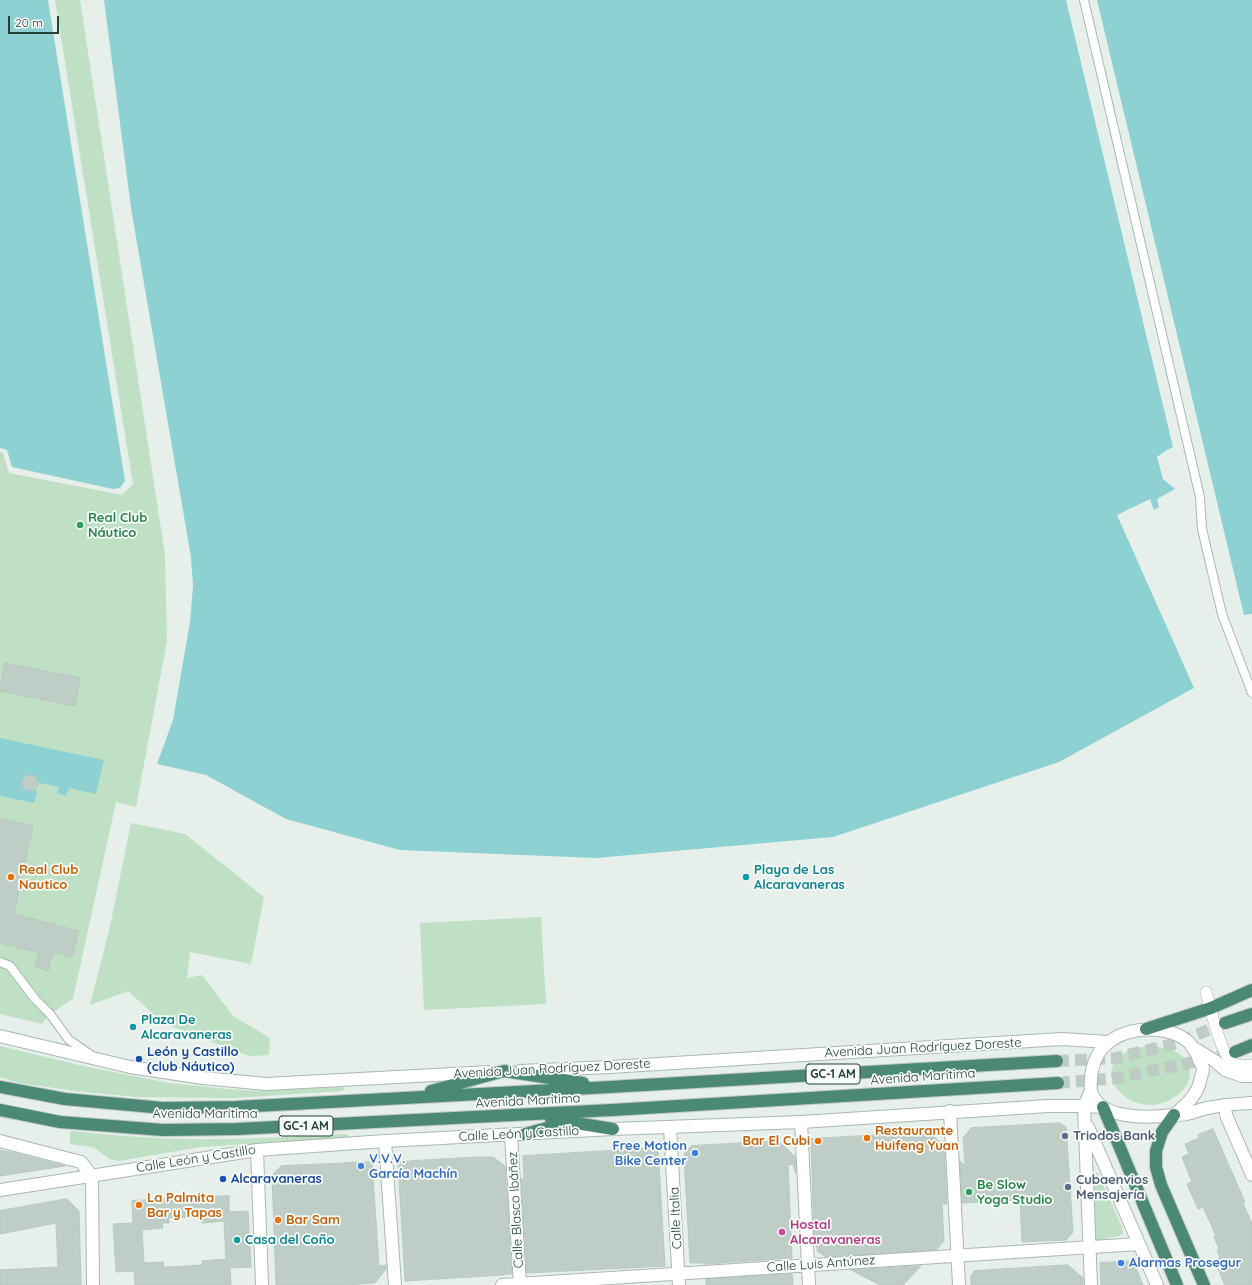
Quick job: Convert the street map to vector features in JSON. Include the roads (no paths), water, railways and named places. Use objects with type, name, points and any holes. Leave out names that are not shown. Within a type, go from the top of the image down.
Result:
[{"type":"highway","points":[[1146,1029],[1211,1008],[1252,990]]},
{"type":"highway","points":[[1225,1023],[1252,1014]]},
{"type":"highway","points":[[1235,1052],[1252,1045]]},
{"type":"highway","name":"Avenida Marítima","points":[[0,1087],[65,1099],[163,1108],[236,1107],[1057,1061]]},
{"type":"highway","points":[[409,1097],[504,1071],[610,1087]]},
{"type":"highway","name":"Avenida Marítima","points":[[0,1110],[60,1122],[163,1130],[237,1129],[524,1115],[1058,1083]]},
{"type":"highway","points":[[1103,1107],[1176,1285]]},
{"type":"highway","points":[[525,1134],[612,1110]]},
{"type":"highway","points":[[524,1115],[613,1129]]},
{"type":"highway","points":[[1174,1115],[1162,1132],[1156,1151],[1156,1167],[1161,1185],[1204,1285]]},
{"type":"street","points":[[1206,992],[1224,1051],[1231,1062],[1244,1066],[1252,1065]]},
{"type":"street","points":[[1091,1285],[1084,1106],[1091,1091],[1094,1062],[1100,1052],[1108,1042],[1119,1035],[1132,1031],[1146,1029],[1173,1033],[1186,1040],[1194,1048],[1215,1061],[1225,1070],[1242,1076],[1252,1076]]},
{"type":"street","name":"Avenida Juan Rodríguez Doreste","points":[[0,1036],[130,1066],[203,1078],[266,1084],[504,1071],[610,1067],[1062,1039],[1108,1042]]},
{"type":"street","points":[[1174,1115],[1193,1098],[1200,1086],[1203,1069],[1194,1048]]},
{"type":"street","points":[[1091,1091],[1096,1101],[1103,1107],[1115,1113],[1129,1115],[1159,1117],[1186,1115],[1211,1107],[1252,1103]]},
{"type":"street","points":[[1225,1105],[1226,1116],[1252,1175]]},
{"type":"street","name":"Calle León y Castillo","points":[[0,1190],[257,1150],[385,1141],[613,1129],[801,1122],[1048,1106],[1103,1107]]},
{"type":"street","points":[[950,1112],[959,1285]]},
{"type":"street","points":[[1084,1120],[1157,1285]]},
{"type":"street","points":[[801,1122],[809,1285]]},
{"type":"street","name":"Calle Italia","points":[[670,1127],[679,1279]]},
{"type":"street","name":"Calle Blasco Ibáñez","points":[[512,1135],[520,1284]]},
{"type":"street","points":[[0,1141],[81,1162],[92,1176],[93,1285]]},
{"type":"street","points":[[385,1141],[395,1285]]},
{"type":"street","points":[[257,1150],[262,1285]]},
{"type":"street","name":"Calle Luis Antúnez","points":[[502,1285],[679,1279],[808,1265],[1139,1244]]},
{"type":"lane","points":[[1084,0],[1200,497],[1202,529],[1222,614],[1249,680],[1252,693]]},
{"type":"lane","points":[[0,962],[10,966],[35,999],[50,1014],[69,1040],[95,1058]]},
{"type":"water","points":[[0,0],[48,0],[125,481],[120,488],[113,489],[12,467],[7,450],[0,448]]},
{"type":"water","points":[[104,0],[1066,0],[1173,447],[1157,457],[1163,479],[1175,489],[1157,499],[1159,507],[1154,510],[1150,499],[1117,515],[1194,688],[1059,762],[833,837],[596,858],[400,850],[286,819],[206,775],[157,764],[173,720],[190,622],[193,586],[191,557],[131,208]]},
{"type":"water","points":[[1097,0],[1252,0],[1252,614],[1244,615]]},
{"type":"water","points":[[0,738],[104,760],[96,794],[69,788],[66,796],[57,793],[59,787],[39,783],[36,777],[31,775],[24,778],[22,786],[27,791],[35,790],[37,792],[34,803],[0,796]]},
{"type":"tunnel","points":[[1057,1061],[1116,1058],[1177,1043],[1225,1023]]},
{"type":"tunnel","points":[[1058,1083],[1117,1078],[1235,1052]]},
{"type":"place","name":"Real Club Náutico","points":[[80,525]]},
{"type":"place","name":"Real Club Nautico","points":[[11,877]]},
{"type":"place","name":"Playa de Las Alcaravaneras","points":[[746,877]]},
{"type":"place","name":"Plaza De Alcaravaneras","points":[[133,1027]]},
{"type":"place","name":"León y Castillo (club Náutico)","points":[[139,1059]]},
{"type":"place","name":"Triodos Bank","points":[[1065,1136]]},
{"type":"place","name":"Restaurante Huifeng Yuan","points":[[867,1138]]},
{"type":"place","name":"Bar El Cubi","points":[[818,1141]]},
{"type":"place","name":"Free Motion Bike Center","points":[[695,1153]]},
{"type":"place","name":"V.V.V. García Machín","points":[[361,1166]]},
{"type":"place","name":"Alcaravaneras","points":[[223,1179]]},
{"type":"place","name":"Cubaenvios Mensajería","points":[[1068,1187]]},
{"type":"place","name":"Be Slow Yoga Studio","points":[[969,1192]]},
{"type":"place","name":"La Palmita Bar y Tapas","points":[[139,1205]]},
{"type":"place","name":"Bar Sam","points":[[278,1220]]},
{"type":"place","name":"Hostal Alcaravaneras","points":[[782,1232]]},
{"type":"place","name":"Casa del Coño","points":[[237,1240]]},
{"type":"place","name":"Alarmas Prosegur","points":[[1121,1263]]}]
